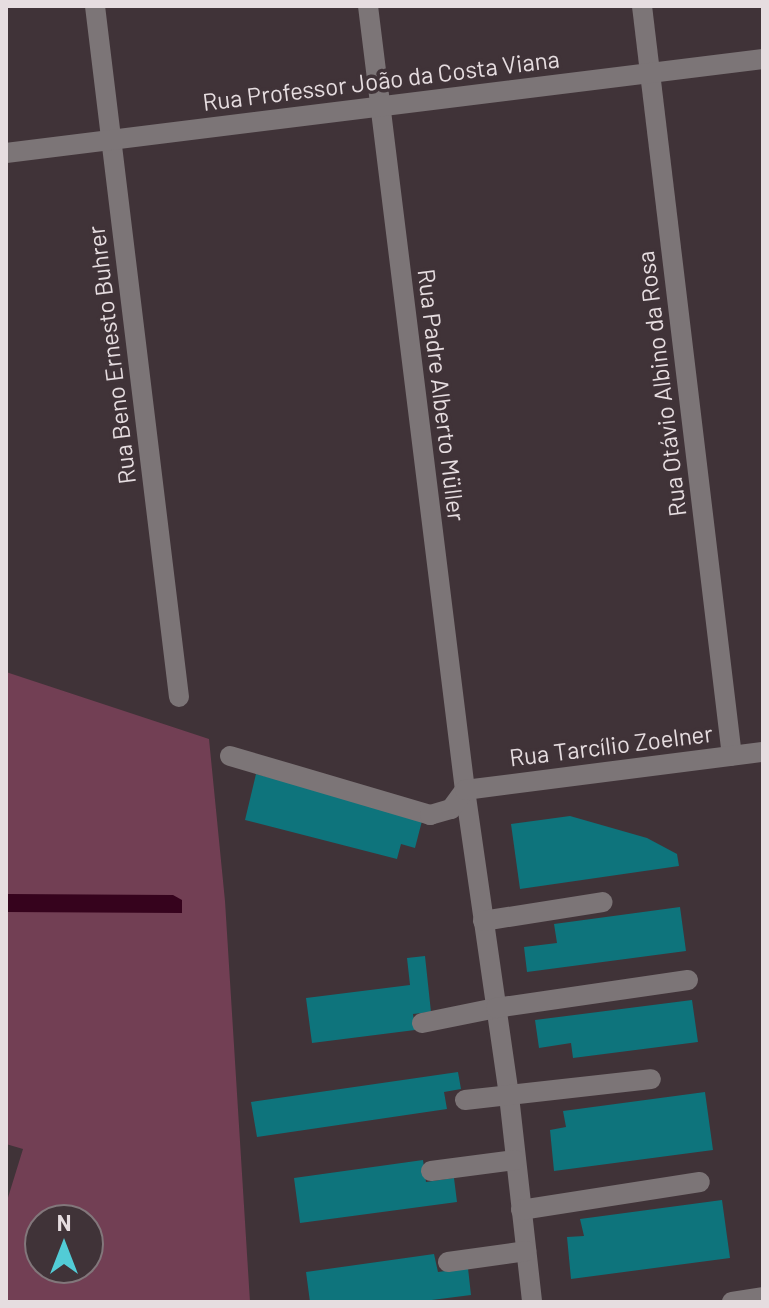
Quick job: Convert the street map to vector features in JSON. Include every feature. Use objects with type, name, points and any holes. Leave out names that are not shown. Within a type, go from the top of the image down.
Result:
[{"type":"street","name":"Rua Beno Ernesto Buhrer","points":[[95,6],[179,697]]},
{"type":"street","name":"Rua Padre Alberto Müller","points":[[368,6],[465,790],[509,1096],[532,1302]]},
{"type":"street","name":"Rua Otávio Albino da Rosa","points":[[642,6],[732,756]]},
{"type":"street","name":"Rua Professor João da Costa Viana","points":[[6,153],[763,59]]},
{"type":"street","name":"Rua Tarcílio Zoelner","points":[[465,790],[763,752]]},
{"type":"street","points":[[230,756],[430,815],[451,809],[465,790]]},
{"type":"street","points":[[483,921],[603,902]]},
{"type":"street","points":[[422,1023],[496,1008],[688,980]]},
{"type":"street","points":[[465,1100],[651,1079]]},
{"type":"street","points":[[431,1171],[515,1160]]},
{"type":"street","points":[[521,1210],[700,1182]]},
{"type":"street","points":[[448,1262],[526,1251]]},
{"type":"street","points":[[732,1302],[763,1297]]},
{"type":"shaded area","points":[[6,672],[209,739],[225,901],[250,1302],[6,1302],[6,1204],[23,1149],[6,1144]]},
{"type":"shaded area","points":[[6,894],[173,895],[182,900],[182,913],[6,912]]},
{"type":"building","points":[[256,774],[423,817],[415,848],[401,844],[397,859],[245,820]]},
{"type":"building","points":[[570,816],[647,838],[677,854],[679,866],[520,889],[511,824]]},
{"type":"building","points":[[680,907],[686,951],[527,972],[524,947],[557,943],[554,924]]},
{"type":"building","points":[[425,956],[431,1012],[413,1014],[415,1030],[312,1043],[306,998],[410,985],[407,958]]},
{"type":"building","points":[[692,1000],[698,1042],[573,1058],[571,1043],[539,1048],[535,1020]]},
{"type":"building","points":[[458,1072],[461,1089],[444,1092],[447,1109],[257,1137],[251,1102]]},
{"type":"building","points":[[705,1092],[713,1150],[554,1171],[550,1130],[566,1127],[563,1111]]},
{"type":"building","points":[[423,1160],[426,1182],[454,1178],[457,1202],[300,1223],[294,1178]]},
{"type":"building","points":[[722,1200],[730,1258],[571,1279],[567,1237],[584,1236],[580,1219]]},
{"type":"building","points":[[434,1254],[438,1272],[468,1268],[471,1295],[416,1302],[310,1302],[306,1272]]}]
